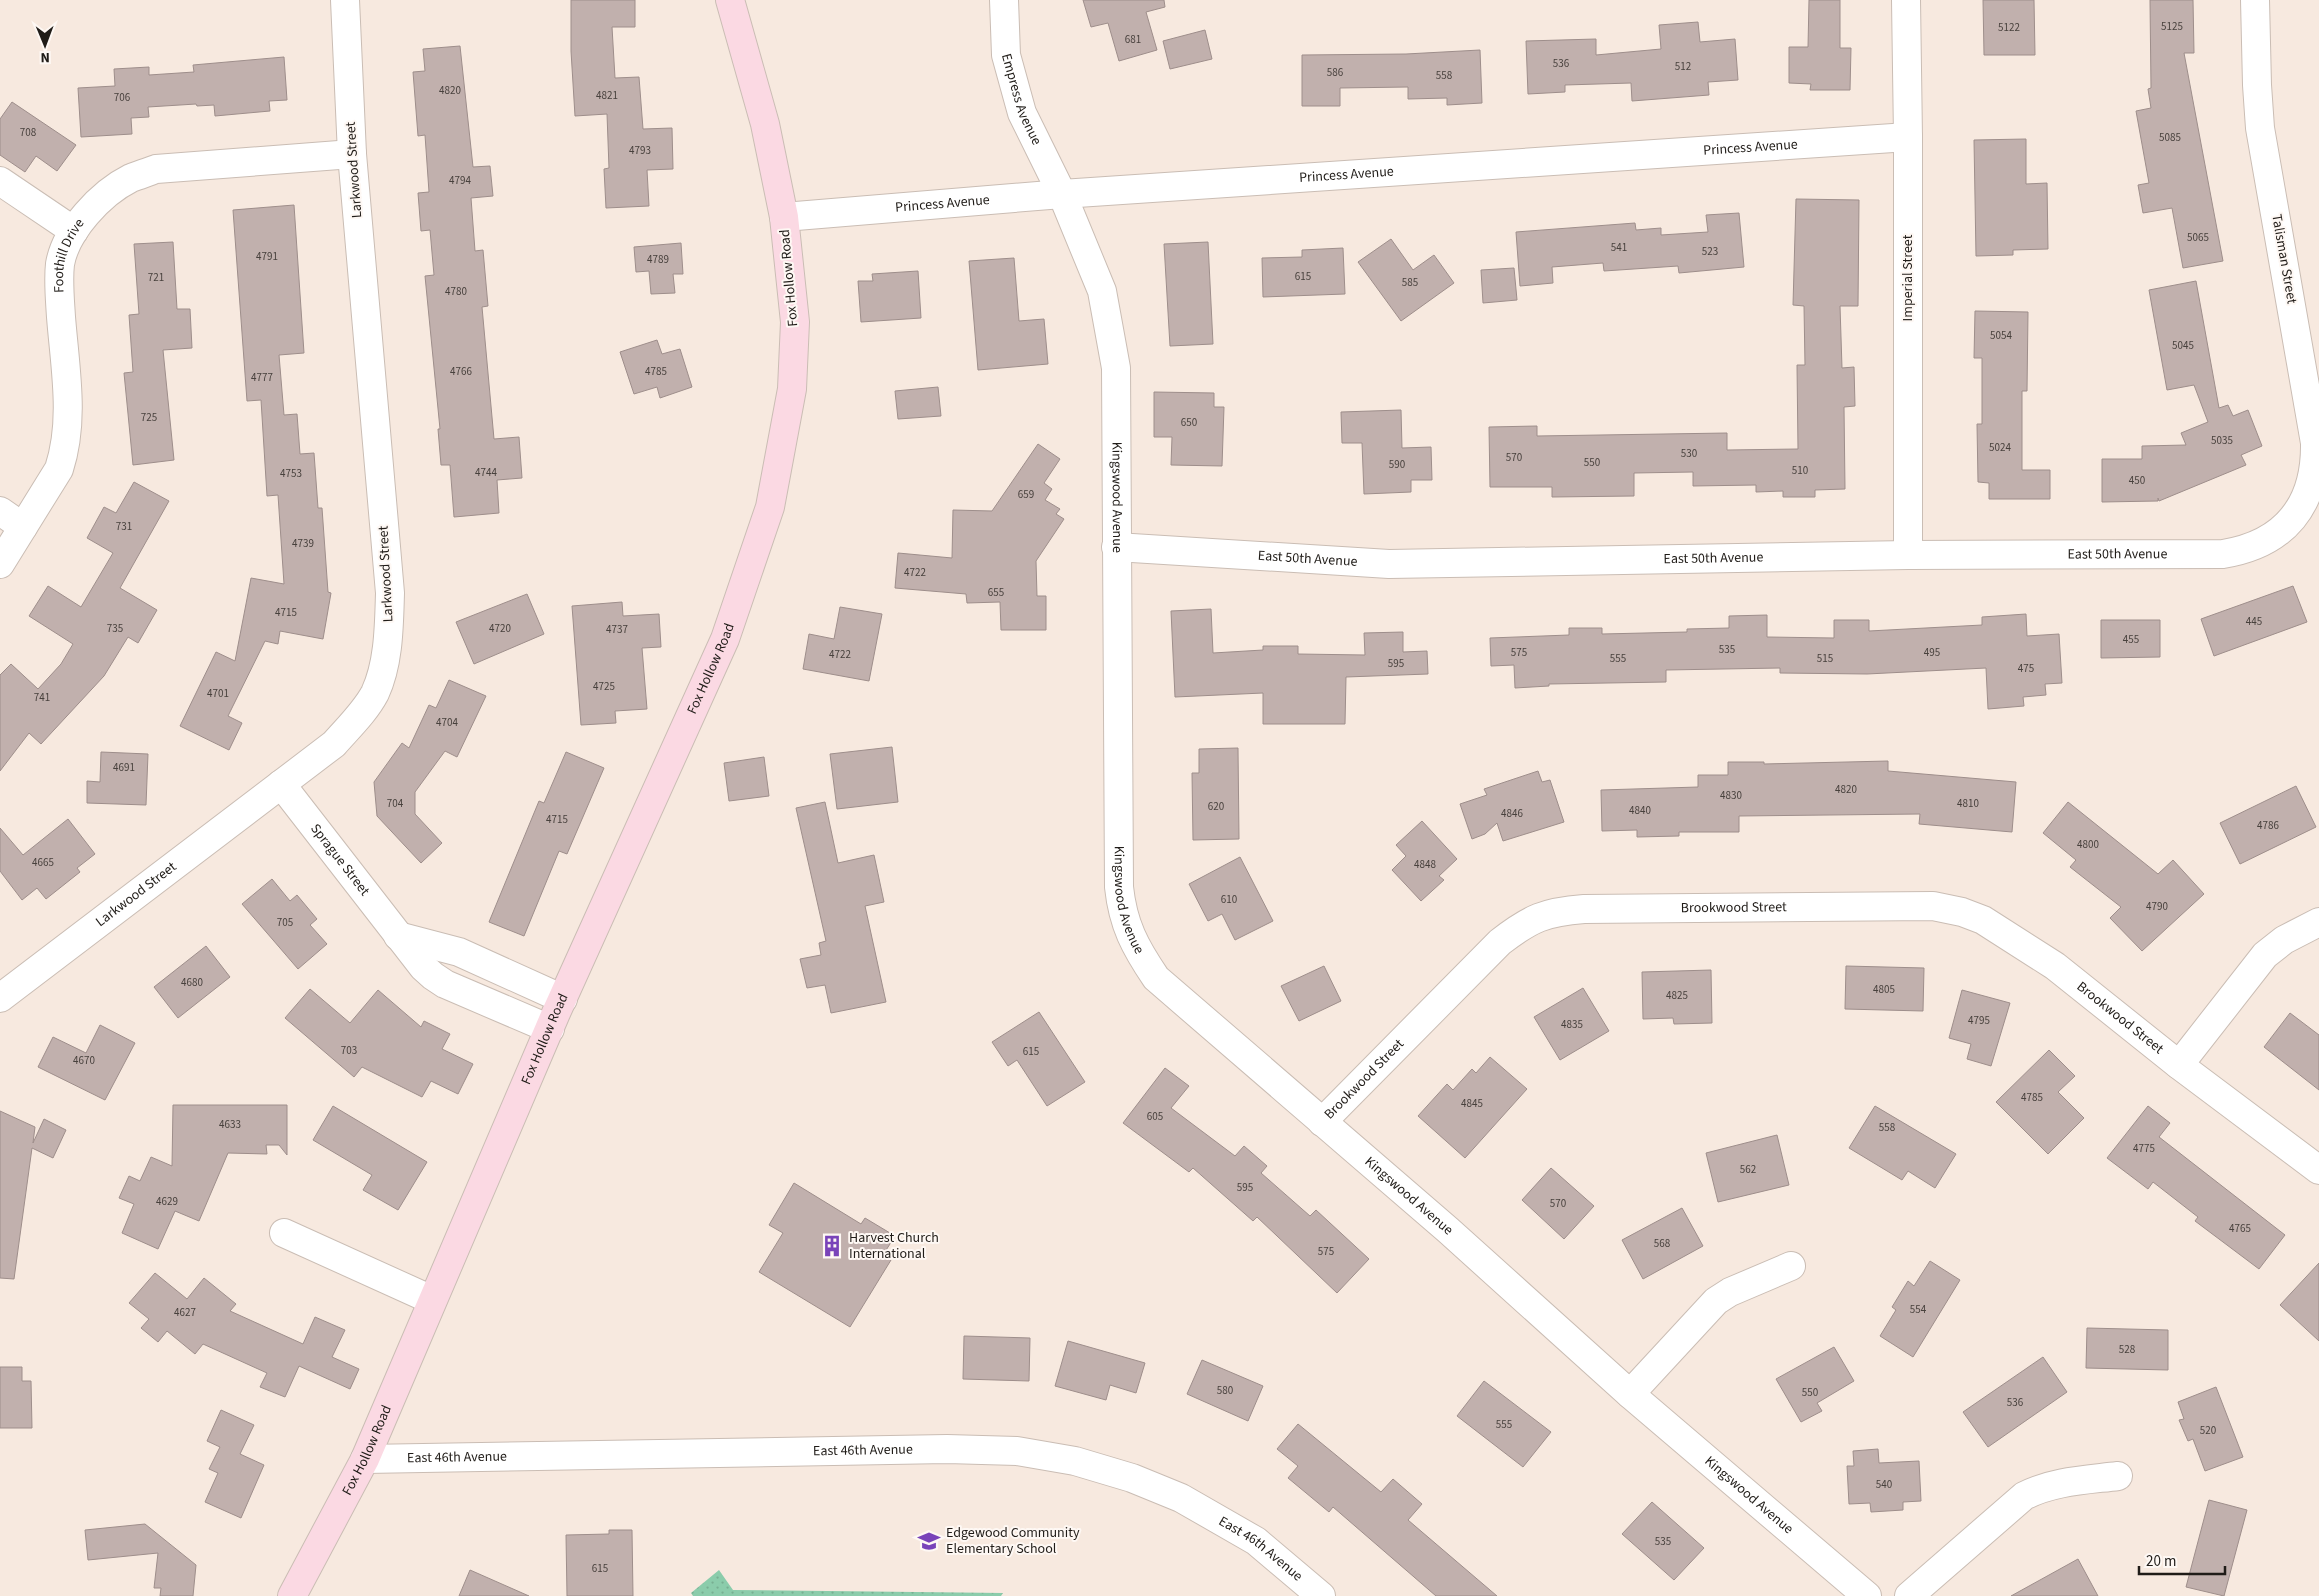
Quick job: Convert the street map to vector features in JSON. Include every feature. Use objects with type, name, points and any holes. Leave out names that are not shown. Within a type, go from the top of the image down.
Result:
[{"type":"main road","name":"Fox Hollow Road","points":[[292,1596],[365,1459],[563,999],[725,639],[770,507],[792,389],[795,322],[784,217],[765,124],[730,0]]},
{"type":"street","name":"Larkwood Street","points":[[0,998],[334,744],[356,720],[375,692],[382,668],[388,631],[390,594],[352,154],[345,0]]},
{"type":"street","name":"Empress Avenue","points":[[1004,0],[1006,55],[1022,113],[1062,194]]},
{"type":"street","name":"Imperial Street","points":[[1906,0],[1908,137],[1908,555]]},
{"type":"street","name":"Talisman Street","points":[[2255,0],[2260,128],[2315,443],[2315,468],[2309,491],[2297,512]]},
{"type":"street","name":"Princess Avenue","points":[[784,217],[1062,194],[1908,137]]},
{"type":"street","name":"Foothill Drive","points":[[0,564],[59,469],[65,451],[68,411],[60,309],[60,264],[66,246],[74,231],[90,212],[109,193],[130,179],[156,169],[352,154]]},
{"type":"street","points":[[0,181],[74,231]]},
{"type":"street","name":"Kingswood Avenue","points":[[1062,194],[1102,291],[1116,368],[1119,887],[1121,909],[1128,933],[1156,978],[1448,1230],[1630,1394],[1867,1596]]},
{"type":"street","points":[[0,511],[23,526]]},
{"type":"street","name":"East 50th Avenue","points":[[1116,547],[1389,564],[1908,555],[2223,554],[2243,551],[2262,544],[2282,529],[2297,512]]},
{"type":"street","name":"Sprague Street","points":[[281,784],[398,936],[433,976],[445,984],[550,1029]]},
{"type":"street","name":"Brookwood Street","points":[[1322,1122],[1500,942],[1533,919],[1557,911],[1584,909],[1933,906],[1962,912],[1983,920],[2055,966],[2179,1065],[2319,1170]]},
{"type":"street","points":[[2179,1065],[2265,955],[2284,940],[2319,922]]},
{"type":"street","points":[[398,936],[459,952],[563,999]]},
{"type":"street","points":[[284,1232],[432,1300]]},
{"type":"street","points":[[1630,1394],[1716,1301],[1730,1292],[1791,1266]]},
{"type":"street","name":"East 46th Avenue","points":[[365,1459],[928,1450],[1018,1451],[1076,1461],[1132,1478],[1181,1498],[1256,1541],[1320,1596]]},
{"type":"street","points":[[1909,1596],[2024,1496],[2040,1488],[2118,1476]]},
{"type":"green space","points":[[719,1570],[733,1590],[1003,1593],[1001,1596],[693,1596],[691,1593]]},
{"type":"building","points":[[571,0],[635,0],[635,27],[612,27],[615,78],[639,77],[643,129],[672,128],[673,169],[647,170],[649,206],[606,208],[604,169],[609,168],[607,114],[575,116],[571,51]]},
{"type":"building","points":[[1083,0],[1164,0],[1165,7],[1146,12],[1157,50],[1119,61],[1108,23],[1091,27]]},
{"type":"building","points":[[1809,0],[1840,0],[1840,48],[1851,48],[1850,90],[1810,90],[1811,84],[1789,83],[1789,47],[1808,47]]},
{"type":"building","points":[[1983,0],[2034,0],[2035,55],[1984,55]]},
{"type":"building","points":[[2150,0],[2193,0],[2194,53],[2184,53],[2223,261],[2183,268],[2172,208],[2143,213],[2138,185],[2149,183],[2136,111],[2151,108],[2148,89],[2151,88]]},
{"type":"building","points":[[1698,22],[1700,42],[1735,39],[1738,80],[1708,82],[1709,95],[1632,101],[1631,83],[1565,85],[1565,92],[1528,94],[1526,41],[1596,39],[1596,55],[1661,49],[1659,25]]},
{"type":"building","points":[[1205,30],[1212,59],[1170,69],[1163,41]]},
{"type":"building","points":[[460,46],[473,167],[490,166],[493,196],[471,198],[475,251],[483,250],[488,306],[482,307],[494,439],[519,437],[522,478],[497,480],[499,513],[454,517],[450,465],[441,465],[438,429],[440,429],[425,276],[434,275],[430,230],[421,231],[418,193],[429,192],[425,135],[418,136],[413,72],[425,71],[423,49]]},
{"type":"building","points":[[1480,50],[1482,103],[1447,105],[1447,98],[1408,99],[1408,87],[1340,88],[1340,106],[1302,106],[1302,55],[1406,54]]},
{"type":"building","points":[[284,57],[287,100],[269,101],[270,111],[215,116],[214,105],[197,106],[196,104],[148,107],[149,117],[131,118],[132,134],[81,137],[78,88],[115,86],[114,69],[149,67],[149,75],[194,72],[193,65]]},
{"type":"building","points":[[12,102],[76,145],[57,171],[36,156],[25,172],[0,155],[0,119]]},
{"type":"building","points":[[2026,139],[2026,184],[2047,183],[2048,249],[2013,250],[2013,255],[1976,256],[1974,140]]},
{"type":"building","points":[[1796,199],[1859,200],[1858,306],[1840,306],[1842,368],[1854,367],[1855,406],[1844,407],[1845,489],[1815,490],[1815,497],[1783,497],[1783,491],[1756,492],[1756,485],[1693,486],[1693,472],[1634,473],[1634,496],[1552,497],[1552,487],[1490,487],[1489,427],[1537,426],[1537,436],[1727,433],[1727,450],[1798,449],[1797,365],[1805,365],[1804,306],[1793,305]]},
{"type":"building","points":[[294,205],[304,353],[279,355],[284,415],[297,414],[300,454],[314,453],[318,508],[322,508],[328,592],[331,593],[323,639],[280,631],[278,644],[265,641],[228,716],[242,723],[229,750],[180,726],[216,652],[235,661],[251,578],[284,584],[278,495],[267,496],[261,400],[247,401],[233,210]]},
{"type":"building","points":[[1739,213],[1744,267],[1679,273],[1678,266],[1604,271],[1603,263],[1552,267],[1553,283],[1520,286],[1516,232],[1635,223],[1636,230],[1661,228],[1661,235],[1708,232],[1706,215]]},
{"type":"building","points":[[1391,239],[1413,270],[1434,255],[1454,283],[1401,321],[1358,262]]},
{"type":"building","points":[[173,242],[177,309],[190,309],[192,348],[163,350],[174,460],[133,465],[124,373],[133,372],[129,315],[139,314],[134,244]]},
{"type":"building","points":[[1208,242],[1213,344],[1170,346],[1164,244]]},
{"type":"building","points":[[681,243],[683,274],[673,274],[675,293],[651,294],[649,271],[636,272],[634,247]]},
{"type":"building","points":[[1343,248],[1345,294],[1263,297],[1262,258],[1302,257],[1302,250]]},
{"type":"building","points":[[1014,258],[1019,321],[1044,319],[1048,364],[978,370],[969,261]]},
{"type":"building","points":[[1514,268],[1517,300],[1483,303],[1481,270]]},
{"type":"building","points":[[918,271],[921,318],[861,322],[858,281],[873,281],[872,274]]},
{"type":"building","points":[[2196,281],[2219,408],[2228,405],[2233,416],[2248,410],[2262,446],[2241,455],[2246,465],[2159,501],[2158,498],[2158,501],[2102,502],[2102,459],[2142,459],[2142,446],[2186,445],[2181,433],[2208,422],[2194,385],[2167,390],[2149,290]]},
{"type":"building","points":[[1975,311],[2028,312],[2027,391],[2022,391],[2022,470],[2050,470],[2050,499],[1989,499],[1989,483],[1978,482],[1977,424],[1982,424],[1982,358],[1974,358]]},
{"type":"building","points":[[657,340],[662,354],[680,349],[692,387],[660,398],[657,387],[634,394],[620,352]]},
{"type":"building","points":[[938,387],[941,416],[898,419],[895,391]]},
{"type":"building","points":[[1154,392],[1214,393],[1214,407],[1224,407],[1222,466],[1171,465],[1172,437],[1154,437]]},
{"type":"building","points":[[1401,410],[1402,448],[1431,447],[1432,480],[1411,480],[1411,492],[1364,494],[1362,443],[1342,443],[1341,412]]},
{"type":"building","points":[[1038,444],[1060,459],[1044,483],[1052,489],[1045,500],[1060,509],[1056,514],[1064,519],[1036,561],[1037,596],[1046,596],[1046,630],[1001,630],[1000,602],[967,603],[966,594],[895,588],[898,553],[952,558],[953,510],[992,511]]},
{"type":"building","points":[[134,482],[169,501],[120,588],[157,610],[138,643],[128,637],[104,676],[41,744],[29,733],[0,771],[0,675],[11,664],[38,689],[61,664],[73,644],[29,616],[48,586],[81,607],[113,553],[87,538],[104,507],[116,513]]},
{"type":"building","points":[[2293,586],[2307,622],[2214,656],[2201,619]]},
{"type":"building","points":[[527,594],[544,634],[474,664],[456,622]]},
{"type":"building","points":[[622,602],[623,616],[659,614],[661,647],[642,648],[647,709],[615,711],[616,723],[581,725],[572,606]]},
{"type":"building","points":[[840,607],[882,614],[869,681],[803,669],[809,634],[834,639]]},
{"type":"building","points":[[1211,609],[1213,653],[1263,650],[1263,646],[1298,646],[1298,654],[1365,655],[1364,633],[1403,632],[1403,652],[1427,651],[1428,674],[1346,677],[1345,724],[1263,724],[1263,693],[1175,697],[1171,611]]},
{"type":"building","points":[[2026,614],[2027,636],[2059,634],[2062,683],[2045,684],[2046,695],[2023,697],[2024,706],[1988,709],[1986,668],[1867,674],[1780,673],[1780,668],[1666,670],[1666,682],[1549,684],[1549,686],[1515,688],[1514,665],[1491,666],[1490,638],[1569,635],[1569,628],[1602,628],[1602,634],[1687,632],[1687,629],[1729,628],[1729,616],[1767,615],[1767,637],[1834,638],[1834,620],[1869,620],[1869,631],[1982,625],[1982,617]]},
{"type":"building","points":[[2101,620],[2160,620],[2160,657],[2101,658]]},
{"type":"building","points":[[449,680],[486,696],[457,757],[445,751],[415,792],[415,814],[442,843],[421,863],[377,816],[374,782],[402,743],[409,748],[429,705],[436,708]]},
{"type":"building","points":[[892,747],[898,802],[837,809],[830,754]]},
{"type":"building","points":[[1238,748],[1239,839],[1193,840],[1192,773],[1199,773],[1199,749]]},
{"type":"building","points":[[101,752],[148,754],[146,805],[87,803],[87,781],[100,782]]},
{"type":"building","points":[[566,752],[604,768],[567,854],[559,851],[524,936],[489,922],[539,801],[544,803]]},
{"type":"building","points":[[764,757],[769,796],[729,801],[724,763]]},
{"type":"building","points":[[1888,761],[1888,771],[2016,782],[2012,832],[1919,824],[1920,814],[1739,816],[1739,832],[1679,832],[1679,836],[1637,837],[1637,830],[1602,831],[1601,790],[1698,787],[1698,775],[1728,775],[1728,762],[1764,762],[1764,764]]},
{"type":"building","points":[[1538,771],[1542,782],[1550,780],[1564,822],[1503,841],[1497,823],[1485,834],[1472,839],[1460,804],[1487,795],[1484,789]]},
{"type":"building","points":[[2296,786],[2316,827],[2240,864],[2220,823]]},
{"type":"building","points":[[825,802],[838,863],[874,855],[884,902],[865,906],[886,1002],[831,1013],[825,985],[807,988],[800,959],[821,955],[819,943],[826,941],[796,808]]},
{"type":"building","points":[[2068,802],[2158,874],[2173,860],[2204,894],[2142,951],[2110,918],[2121,907],[2070,867],[2076,860],[2043,833]]},
{"type":"building","points":[[68,819],[95,854],[77,868],[80,872],[46,899],[37,888],[22,900],[0,871],[0,828],[23,855]]},
{"type":"building","points":[[1422,821],[1457,859],[1439,876],[1444,880],[1421,901],[1392,870],[1406,856],[1396,845]]},
{"type":"building","points":[[1240,857],[1273,921],[1235,940],[1222,914],[1208,921],[1189,884]]},
{"type":"building","points":[[272,879],[290,901],[297,895],[317,919],[310,925],[327,944],[298,969],[242,904]]},
{"type":"building","points":[[206,946],[230,977],[178,1018],[154,987]]},
{"type":"building","points":[[1324,966],[1341,1001],[1299,1021],[1281,986]]},
{"type":"building","points":[[1846,966],[1924,968],[1923,1011],[1845,1009]]},
{"type":"building","points":[[1711,970],[1712,1023],[1674,1024],[1673,1018],[1643,1019],[1642,972]]},
{"type":"building","points":[[1583,988],[1609,1031],[1560,1060],[1534,1017]]},
{"type":"building","points":[[310,989],[350,1023],[378,990],[421,1027],[424,1021],[450,1034],[442,1049],[473,1064],[458,1094],[431,1081],[422,1097],[362,1067],[354,1077],[285,1018]]},
{"type":"building","points":[[1962,990],[2010,1003],[1991,1066],[1967,1059],[1971,1044],[1949,1038]]},
{"type":"building","points":[[1039,1012],[1085,1082],[1047,1106],[1017,1060],[1008,1066],[992,1042]]},
{"type":"building","points":[[2290,1013],[2319,1035],[2319,1090],[2264,1047]]},
{"type":"building","points":[[100,1025],[135,1043],[105,1100],[38,1067],[53,1037],[86,1053]]},
{"type":"building","points":[[2049,1050],[2075,1076],[2058,1092],[2084,1118],[2048,1154],[1996,1102]]},
{"type":"building","points":[[1490,1057],[1527,1089],[1465,1158],[1418,1116],[1447,1084],[1453,1090],[1472,1069],[1476,1073]]},
{"type":"building","points":[[1165,1068],[1189,1086],[1171,1108],[1235,1156],[1244,1146],[1267,1166],[1261,1173],[1310,1216],[1316,1210],[1369,1259],[1337,1293],[1257,1217],[1253,1221],[1193,1168],[1189,1172],[1123,1123]]},
{"type":"building","points":[[173,1105],[287,1105],[287,1155],[279,1145],[266,1145],[267,1154],[228,1153],[199,1221],[175,1211],[158,1249],[122,1233],[134,1204],[119,1198],[129,1176],[140,1181],[151,1157],[172,1166]]},
{"type":"building","points":[[333,1106],[427,1162],[398,1210],[363,1190],[372,1175],[313,1140]]},
{"type":"building","points":[[1875,1106],[1956,1154],[1935,1188],[1908,1171],[1902,1180],[1849,1148]]},
{"type":"building","points":[[2148,1106],[2170,1123],[2159,1137],[2285,1235],[2259,1269],[2195,1221],[2198,1217],[2153,1182],[2148,1189],[2107,1158]]},
{"type":"building","points":[[0,1111],[35,1127],[33,1143],[44,1119],[66,1130],[53,1158],[32,1148],[14,1279],[0,1278]]},
{"type":"building","points":[[1777,1135],[1789,1185],[1718,1202],[1706,1153]]},
{"type":"building","points":[[1551,1168],[1594,1206],[1564,1239],[1522,1200]]},
{"type":"building","name":"Harvest Church International","points":[[794,1183],[861,1224],[865,1218],[895,1236],[883,1255],[891,1260],[850,1327],[759,1272],[783,1233],[769,1225]]},
{"type":"building","points":[[1682,1208],[1703,1246],[1643,1279],[1622,1240]]},
{"type":"building","points":[[1930,1261],[1960,1280],[1913,1357],[1880,1336],[1896,1310],[1892,1307],[1908,1281],[1914,1286]]},
{"type":"building","points":[[2319,1263],[2319,1341],[2280,1305]]},
{"type":"building","points":[[155,1273],[187,1299],[204,1278],[236,1304],[230,1311],[303,1344],[315,1317],[345,1330],[332,1357],[359,1369],[350,1389],[299,1366],[285,1397],[260,1387],[267,1373],[203,1344],[195,1354],[167,1331],[158,1342],[141,1328],[149,1319],[129,1303]]},
{"type":"building","points":[[2087,1328],[2168,1330],[2168,1370],[2086,1368]]},
{"type":"building","points":[[964,1336],[1030,1338],[1029,1381],[963,1379]]},
{"type":"building","points":[[1068,1341],[1145,1363],[1136,1393],[1110,1385],[1106,1400],[1055,1386]]},
{"type":"building","points":[[1834,1347],[1854,1381],[1817,1403],[1822,1411],[1801,1422],[1776,1379]]},
{"type":"building","points":[[2043,1357],[2067,1392],[1988,1447],[1963,1412]]},
{"type":"building","points":[[1202,1360],[1263,1386],[1248,1421],[1187,1394]]},
{"type":"building","points":[[0,1367],[22,1367],[22,1381],[31,1381],[32,1428],[0,1428]]},
{"type":"building","points":[[1484,1381],[1551,1432],[1523,1467],[1457,1416]]},
{"type":"building","points":[[2216,1387],[2243,1457],[2205,1471],[2193,1439],[2188,1441],[2179,1420],[2184,1419],[2178,1402]]},
{"type":"building","points":[[221,1410],[254,1425],[240,1454],[264,1465],[241,1518],[205,1502],[218,1473],[209,1469],[220,1447],[207,1441]]},
{"type":"building","points":[[1298,1424],[1381,1492],[1393,1479],[1422,1504],[1408,1520],[1497,1596],[1436,1596],[1333,1507],[1329,1512],[1288,1478],[1298,1466],[1277,1449]]},
{"type":"building","points":[[1878,1449],[1879,1463],[1919,1461],[1921,1501],[1903,1502],[1903,1510],[1871,1512],[1870,1503],[1849,1504],[1847,1466],[1854,1466],[1853,1451]]},
{"type":"building","points":[[2209,1500],[2247,1510],[2224,1596],[2186,1587]]},
{"type":"building","points":[[1652,1502],[1704,1548],[1674,1580],[1622,1534]]},
{"type":"building","points":[[145,1524],[196,1565],[193,1596],[160,1596],[161,1588],[154,1588],[158,1553],[88,1560],[85,1530]]},
{"type":"building","points":[[609,1530],[632,1530],[633,1596],[567,1596],[566,1535],[609,1534]]},
{"type":"building","points":[[2078,1559],[2098,1596],[2011,1596]]},
{"type":"building","points":[[470,1570],[529,1596],[459,1596]]},
{"type":"place","name":"Harvest Church International","points":[[832,1246]]},
{"type":"place","name":"Edgewood Community Elementary School","points":[[929,1541]]}]
